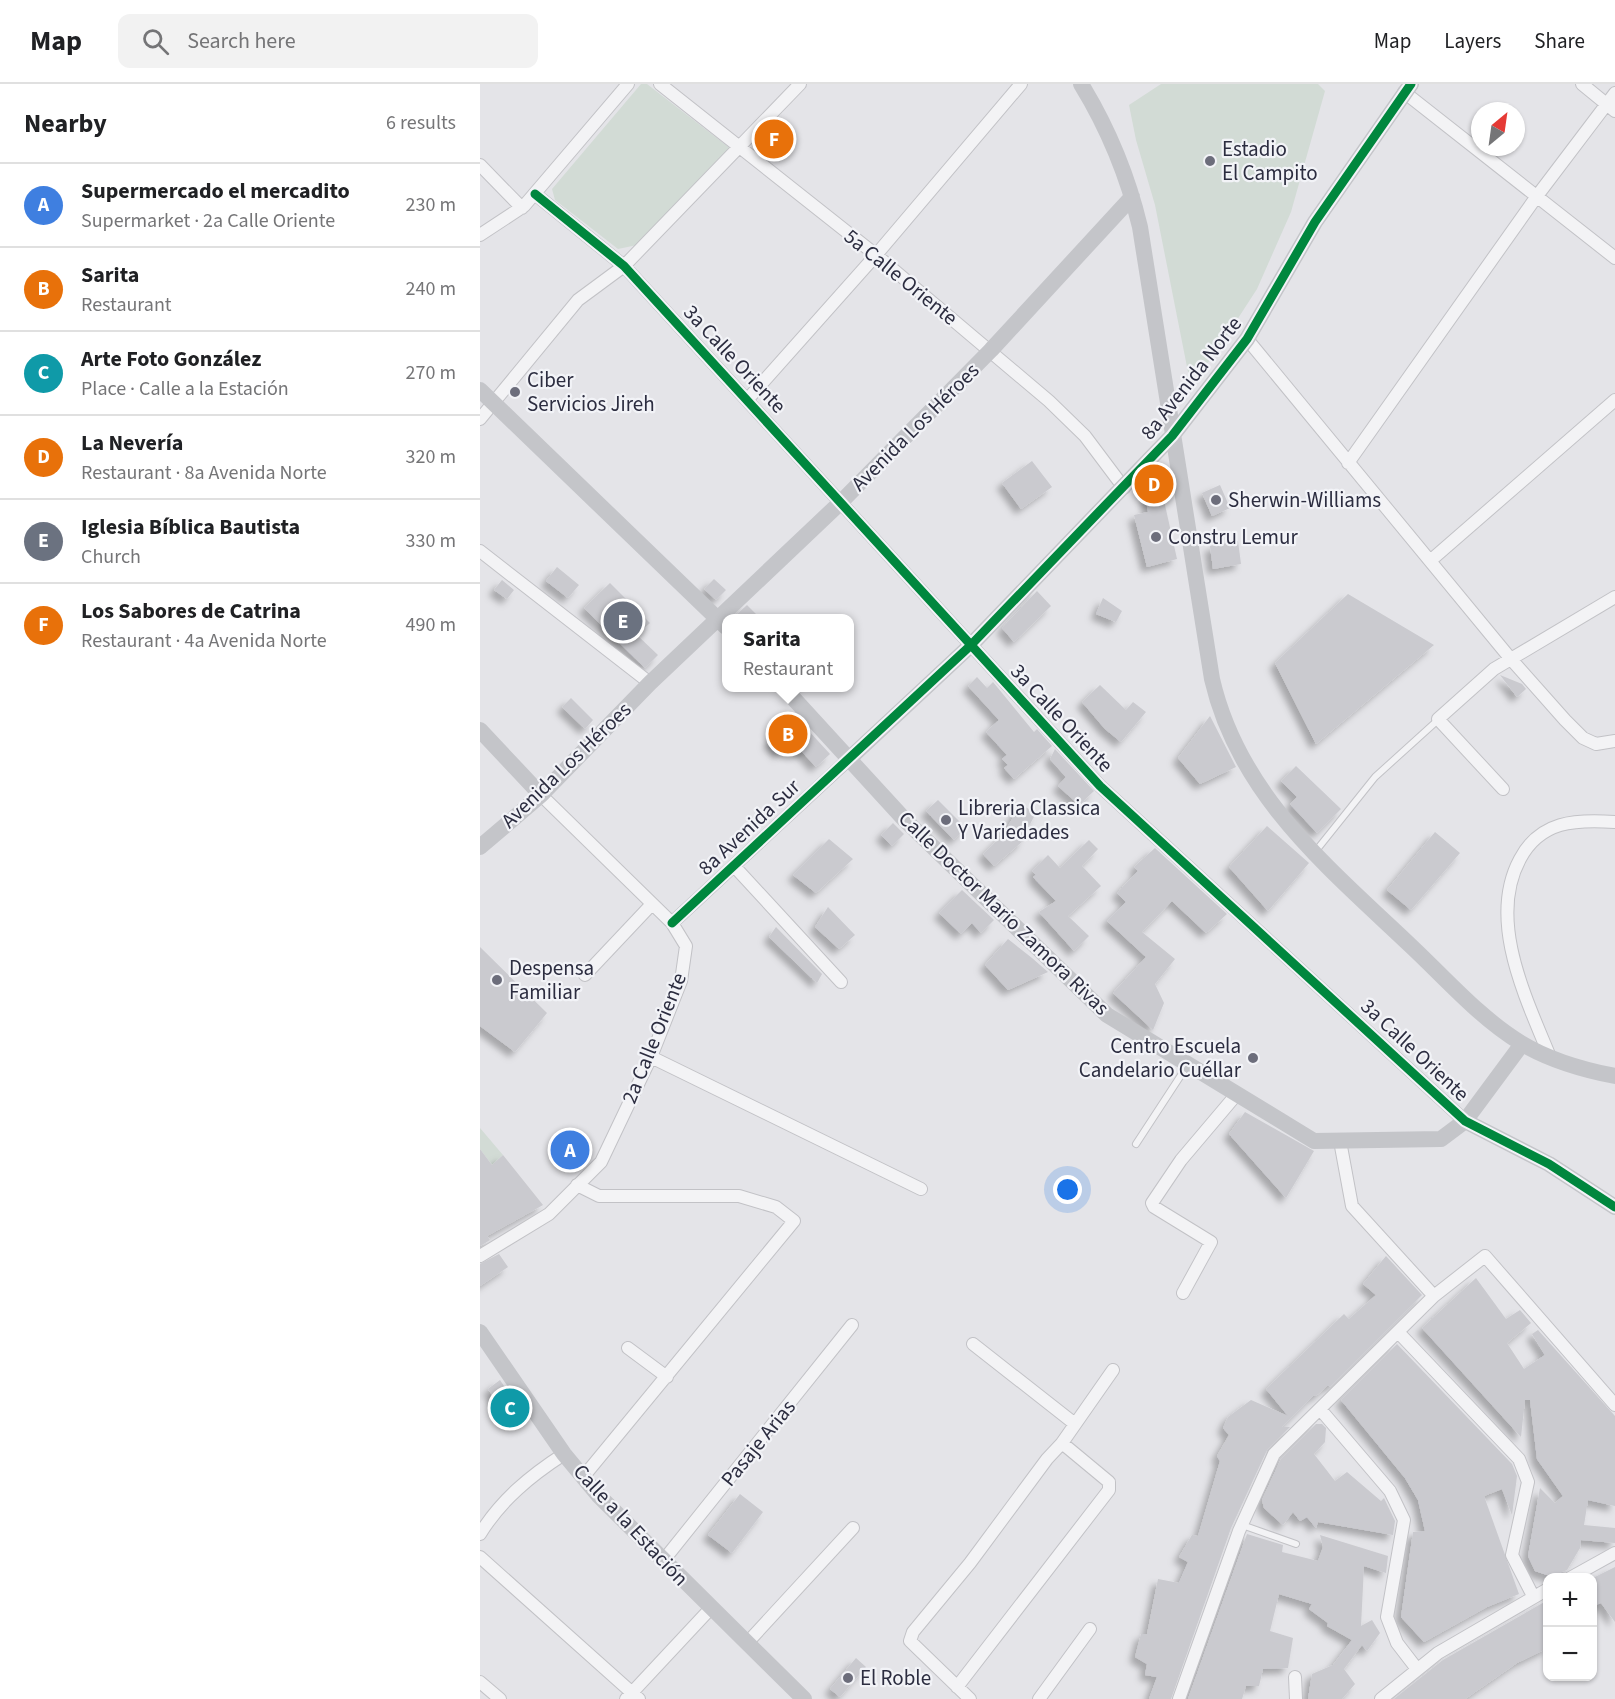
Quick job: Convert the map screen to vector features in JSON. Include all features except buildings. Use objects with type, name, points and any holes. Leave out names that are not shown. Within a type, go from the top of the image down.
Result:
[{"type":"street","points":[[480,235],[522,208],[628,84]]},
{"type":"street","name":"5a Calle Oriente","points":[[660,84],[876,255],[991,350],[1085,436],[1124,488]]},
{"type":"street","points":[[480,418],[578,300],[624,266],[800,84]]},
{"type":"street","points":[[1081,84],[1113,144],[1132,196],[1147,265],[1172,436],[1212,679],[1232,742],[1264,795],[1315,852],[1473,1005],[1522,1044],[1550,1057],[1615,1076]]},
{"type":"street","points":[[1582,84],[1611,109]]},
{"type":"street","points":[[747,400],[876,255],[1015,86]]},
{"type":"street","points":[[1408,88],[1615,258]]},
{"type":"street","name":"8a Avenida Norte","points":[[850,758],[970,646],[1172,436],[1247,339],[1315,222],[1408,88]]},
{"type":"street","points":[[1348,463],[1537,196],[1611,109],[1615,93]]},
{"type":"street","points":[[480,165],[522,208]]},
{"type":"street","name":"3a Calle Oriente","points":[[535,194],[624,266],[1100,786],[1465,1121],[1549,1164],[1615,1207]]},
{"type":"street","name":"Avenida Los Héroes","points":[[731,614],[991,350],[1132,196]]},
{"type":"street","points":[[1247,339],[1510,658],[1583,738],[1596,744],[1615,741]]},
{"type":"street","points":[[480,390],[722,623]]},
{"type":"street","points":[[1430,561],[1615,400]]},
{"type":"street","points":[[480,551],[650,683]]},
{"type":"street","points":[[1503,789],[1438,719],[1494,669],[1615,597]]},
{"type":"street","name":"Avenida Los Héroes","points":[[480,847],[541,795],[650,683],[722,623]]},
{"type":"street","name":"Calle Doctor Mario Zamora Rivas","points":[[788,692],[904,819],[1107,1015],[1187,1066],[1314,1141],[1441,1139],[1465,1121],[1522,1044]]},
{"type":"street","name":"2a Calle Oriente","points":[[480,730],[541,795],[672,923],[686,946],[681,981],[651,1057],[601,1162],[549,1214],[480,1256]]},
{"type":"street","name":"8a Avenida Sur","points":[[672,923],[850,758]]},
{"type":"street","points":[[1550,1057],[1524,993],[1511,942],[1506,908],[1508,887],[1514,869],[1536,836],[1551,828],[1589,820],[1615,822]]},
{"type":"street","points":[[734,866],[841,982]]},
{"type":"street","points":[[585,975],[652,904]]},
{"type":"street","points":[[651,1057],[921,1188]]},
{"type":"street","points":[[1183,1293],[1211,1242],[1154,1207],[1152,1203],[1187,1153],[1236,1095]]},
{"type":"street","points":[[1340,1141],[1352,1206],[1434,1296]]},
{"type":"street","points":[[577,1185],[599,1196],[739,1196],[776,1207],[794,1221],[584,1476]]},
{"type":"street","points":[[1179,1699],[1242,1525],[1274,1454],[1434,1296],[1485,1256],[1615,1406]]},
{"type":"street","name":"Pasaje Arias","points":[[663,1561],[852,1325]]},
{"type":"street","name":"Calle a la Estación","points":[[480,1332],[564,1454],[598,1495],[804,1699]]},
{"type":"street","points":[[1398,1332],[1519,1459],[1528,1482],[1512,1555],[1533,1596]]},
{"type":"street","points":[[973,1344],[1075,1424]]},
{"type":"street","points":[[628,1348],[667,1377]]},
{"type":"street","points":[[970,1699],[910,1641],[913,1632],[970,1563],[1047,1459],[1062,1443],[1113,1370]]},
{"type":"street","points":[[1320,1409],[1390,1491],[1404,1520],[1387,1617],[1397,1643],[1417,1669]]},
{"type":"street","points":[[957,1687],[1109,1490],[1109,1482],[1062,1443]]},
{"type":"street","points":[[480,1534],[496,1508],[541,1469],[564,1454]]},
{"type":"street","points":[[747,1643],[853,1528]]},
{"type":"street","points":[[1579,1573],[1615,1552]]},
{"type":"street","points":[[480,1557],[632,1696],[711,1608]]},
{"type":"street","points":[[1381,1699],[1438,1653],[1543,1591]]},
{"type":"street","points":[[1039,1699],[1090,1629]]},
{"type":"street","points":[[1295,1677],[1296,1699]]},
{"type":"street","points":[[480,1682],[500,1699]]},
{"type":"lane","points":[[1315,852],[1376,777],[1438,719]]},
{"type":"lane","points":[[1136,1144],[1187,1066]]},
{"type":"lane","points":[[1242,1525],[1296,1544]]},
{"type":"shaded area","points":[[641,84],[647,84],[731,149],[637,245],[618,249],[555,200],[552,189]]},
{"type":"shaded area","points":[[1161,84],[1318,84],[1325,91],[1291,212],[1257,289],[1211,360],[1189,377],[1155,205],[1136,140],[1129,105]]},
{"type":"shaded area","points":[[480,1128],[503,1155],[492,1165],[480,1149]]},
{"type":"cycle path","points":[[672,923],[970,646],[1172,436],[1247,339],[1315,222],[1411,84]]},
{"type":"cycle path","points":[[535,194],[624,266],[1100,786],[1465,1121],[1549,1164],[1615,1207]]},
{"type":"place","name":"Los Sabores de Catrina","points":[[774,139]]},
{"type":"place","name":"Estadio El Campito","points":[[1210,161]]},
{"type":"place","name":"Ciber Servicios Jireh","points":[[515,392]]},
{"type":"place","name":"La Nevería","points":[[1154,484]]},
{"type":"place","name":"Sherwin-Williams","points":[[1216,500]]},
{"type":"place","name":"Constru Lemur","points":[[1156,537]]},
{"type":"place","name":"Iglesia Bíblica Bautista","points":[[623,621]]},
{"type":"place","name":"Sarita","points":[[788,734]]},
{"type":"place","name":"Libreria Classica Y Variedades","points":[[946,820]]},
{"type":"place","name":"Despensa Familiar","points":[[497,980]]},
{"type":"place","name":"Centro Escuela Candelario Cuéllar","points":[[1253,1058]]},
{"type":"place","name":"Supermercado el mercadito","points":[[570,1150]]},
{"type":"place","name":"Arte Foto González","points":[[510,1408]]},
{"type":"place","name":"El Roble","points":[[848,1678]]}]
